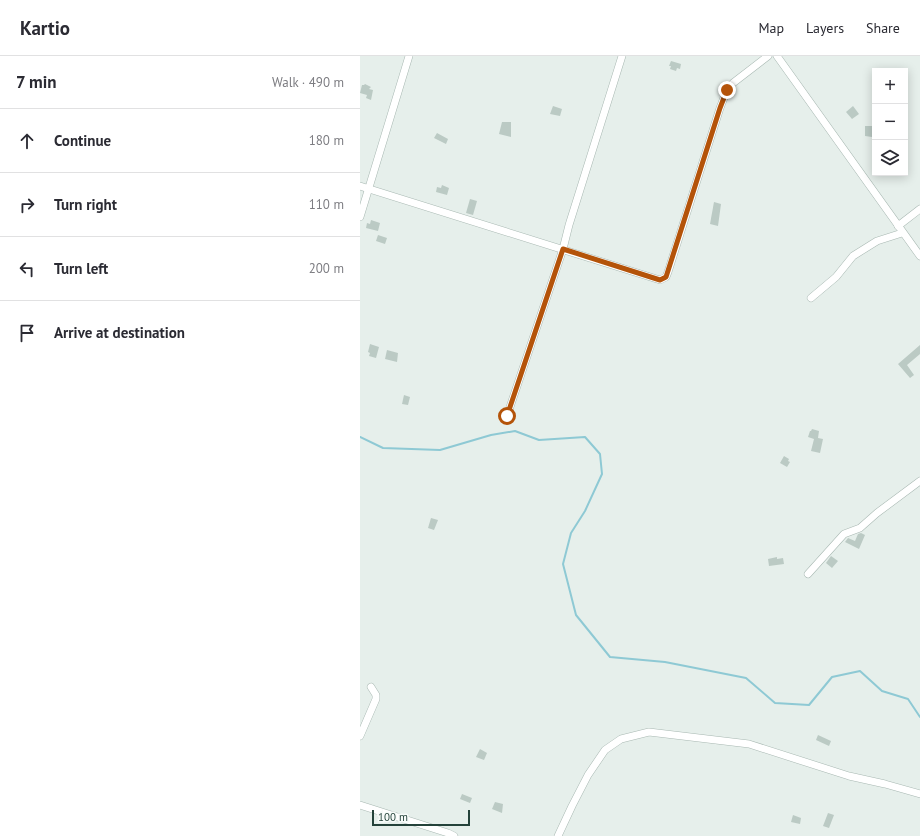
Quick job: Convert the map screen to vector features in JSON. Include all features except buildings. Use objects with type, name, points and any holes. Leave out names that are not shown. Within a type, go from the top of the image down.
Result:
[{"type":"street","points":[[360,217],[409,56]]},
{"type":"street","points":[[507,416],[563,249],[569,225],[622,56]]},
{"type":"street","points":[[360,186],[660,280],[666,277],[727,90],[733,83],[768,56]]},
{"type":"street","points":[[777,56],[920,256]]},
{"type":"street","points":[[898,226],[920,209]]},
{"type":"street","points":[[811,298],[836,277],[852,256],[877,240],[902,232]]},
{"type":"street","points":[[808,574],[844,534],[860,528],[877,513],[920,481]]},
{"type":"street","points":[[360,736],[376,699],[376,695],[372,687]]},
{"type":"street","points":[[558,836],[588,775],[605,750],[621,739],[649,732],[749,744],[849,776],[920,794]]},
{"type":"street","points":[[360,805],[454,836]]},
{"type":"waterway","points":[[360,437],[383,448],[440,450],[491,435],[515,431],[539,440],[585,437],[600,454],[602,474],[585,511],[571,533],[563,564],[576,615],[610,657],[665,662],[746,678],[775,703],[809,705],[832,677],[860,671],[882,691],[908,699],[920,717]]},
{"type":"route","points":[[507,416],[563,249],[660,280],[666,277],[727,90]]}]
